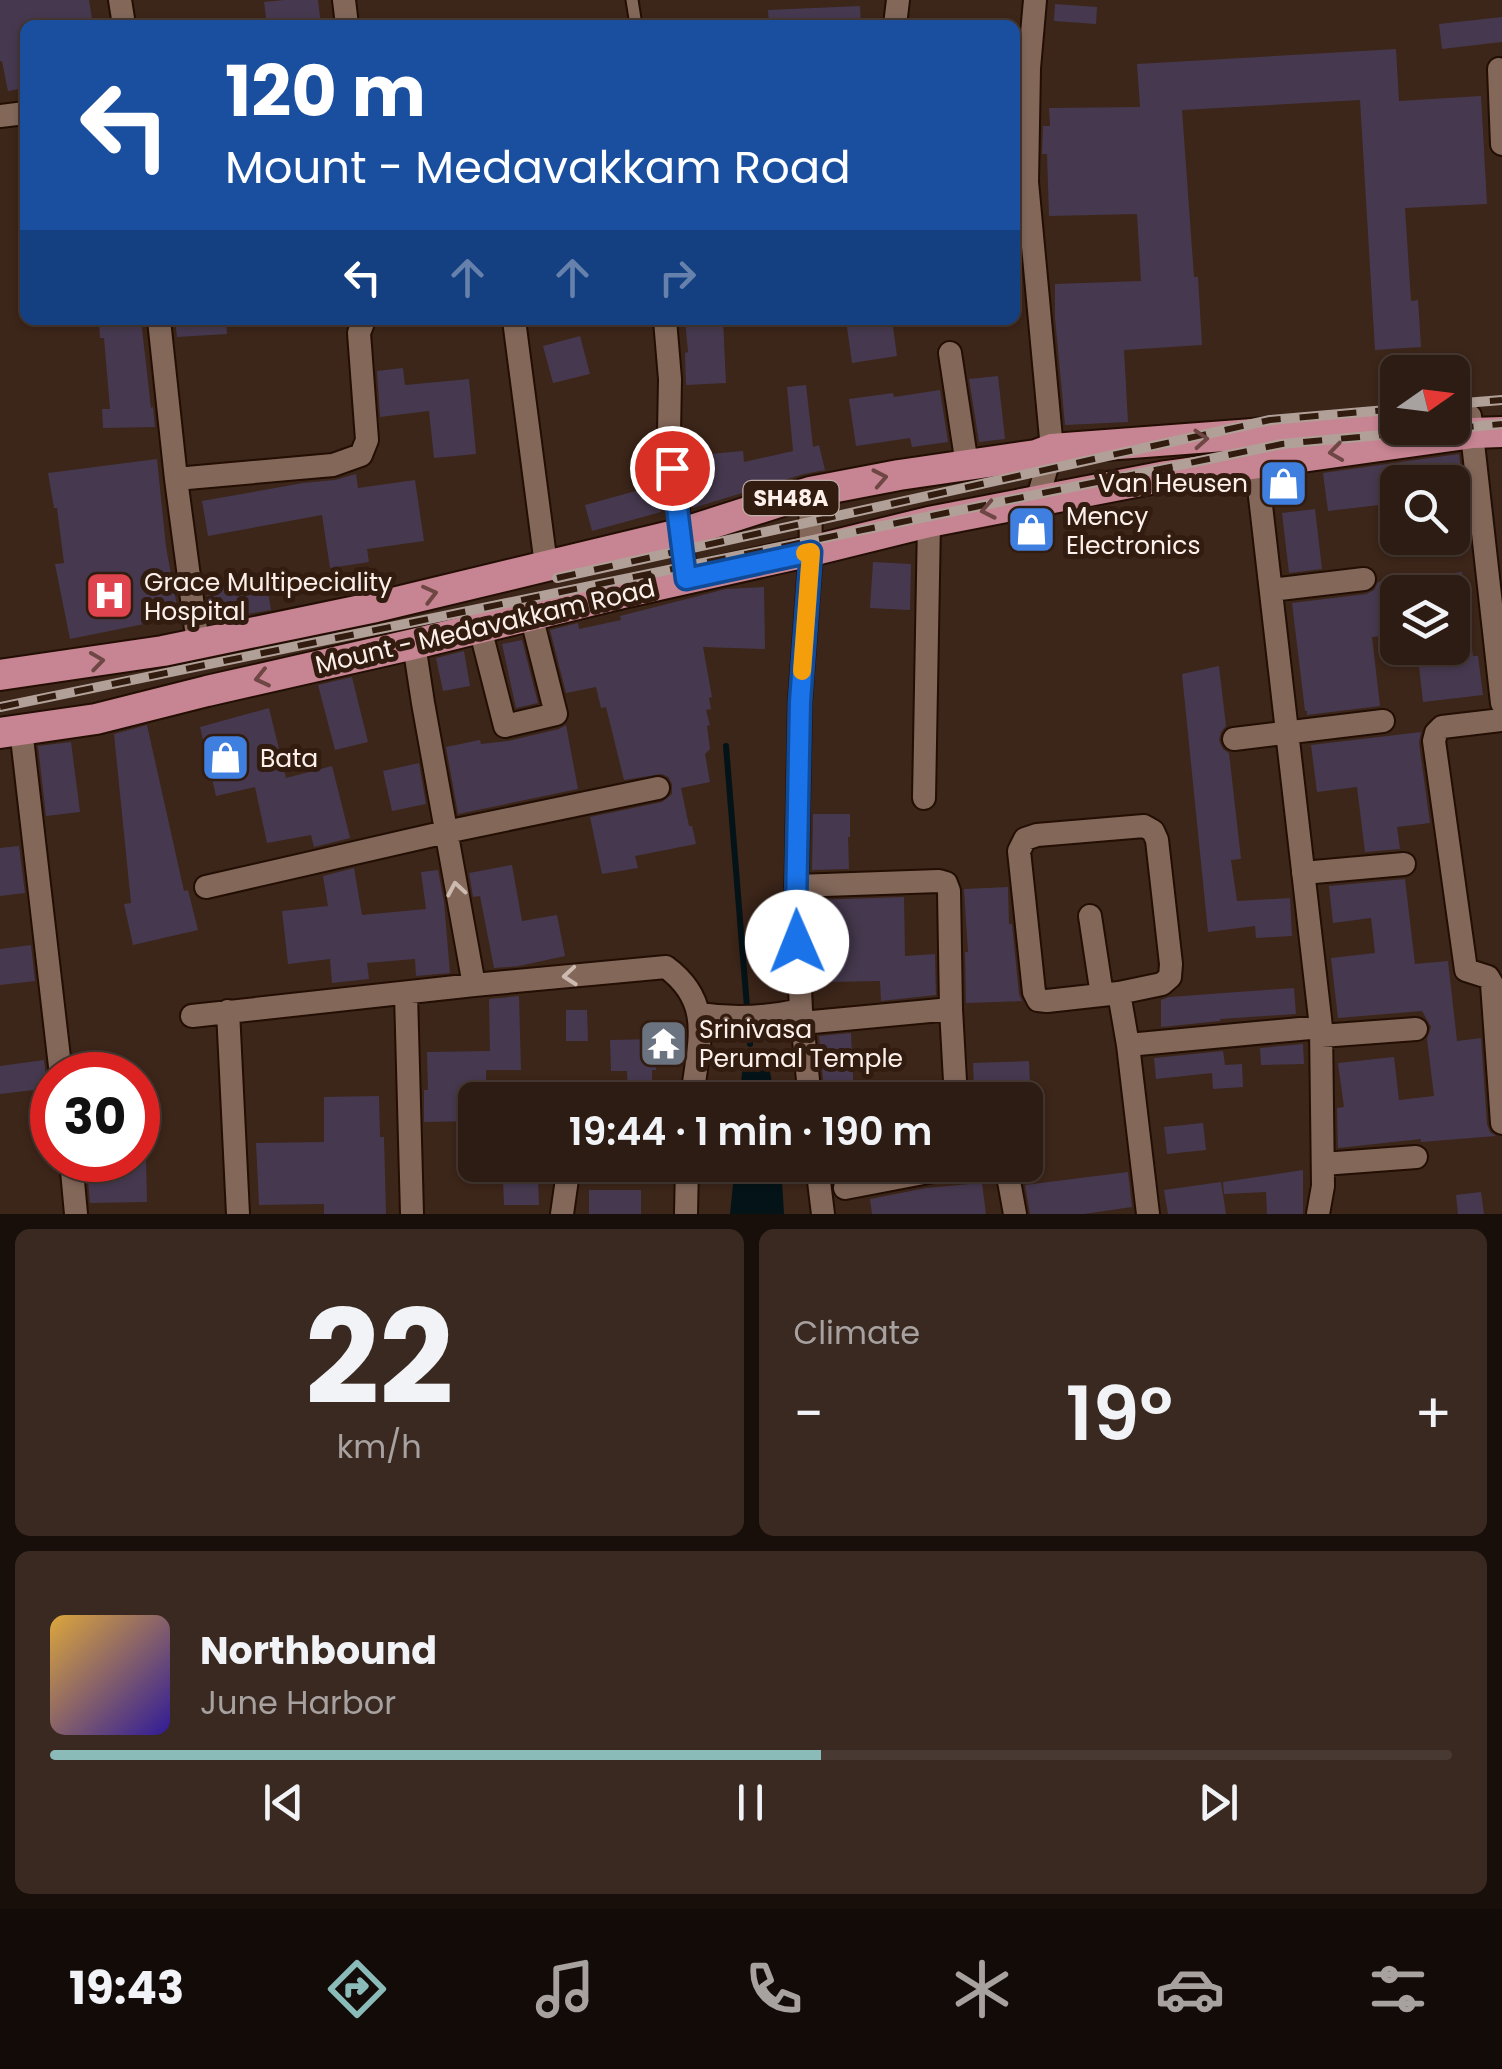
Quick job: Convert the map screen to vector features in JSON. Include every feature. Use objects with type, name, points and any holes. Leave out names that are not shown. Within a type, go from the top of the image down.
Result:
[{"type":"main road","name":"Mount - Medavakkam Road","points":[[10,731],[96,719],[929,522],[1166,476],[1474,425],[1502,413]]},
{"type":"main road","name":"Mount - Medavakkam Road","points":[[0,675],[198,644],[376,607],[679,534],[810,492],[899,475],[1036,455],[1052,449],[1380,424]]},
{"type":"street","points":[[1035,0],[1021,182],[1052,449],[1036,501]]},
{"type":"street","points":[[1498,69],[1502,144]]},
{"type":"street","points":[[160,325],[198,644]]},
{"type":"street","points":[[176,480],[333,465],[361,455],[367,440],[358,332],[362,325]]},
{"type":"street","points":[[515,325],[546,565]]},
{"type":"street","points":[[665,325],[669,434],[686,579]]},
{"type":"street","points":[[950,353],[967,465]]},
{"type":"street","points":[[1474,425],[1502,702]]},
{"type":"street","points":[[1256,462],[1321,1032],[1323,1186],[1318,1214]]},
{"type":"street","points":[[807,1082],[795,1015],[800,702],[811,552],[810,492]]},
{"type":"street","points":[[924,798],[929,522]]},
{"type":"street","points":[[1271,590],[1364,579]]},
{"type":"street","points":[[480,628],[504,726],[556,714],[530,616]]},
{"type":"street","points":[[414,644],[474,985]]},
{"type":"street","points":[[1502,720],[1442,728],[1434,742],[1466,970],[1488,977],[1492,984],[1502,1123]]},
{"type":"street","points":[[1234,739],[1383,722]]},
{"type":"street","points":[[10,731],[58,1052]]},
{"type":"street","points":[[206,886],[658,788]]},
{"type":"street","points":[[1144,826],[1153,830],[1170,977],[1162,984],[1110,994],[1038,1000],[1018,851],[1026,839],[1144,826]]},
{"type":"street","points":[[1304,874],[1404,864]]},
{"type":"street","points":[[796,886],[940,880],[946,883],[950,891],[955,1082]]},
{"type":"street","points":[[1090,916],[1128,1045],[1148,1214]]},
{"type":"street","points":[[192,1016],[666,967],[683,979],[709,1016],[696,1082]]},
{"type":"street","points":[[406,994],[412,1214]]},
{"type":"street","points":[[709,1016],[951,1008]]},
{"type":"street","points":[[228,1011],[238,1214]]},
{"type":"street","points":[[1128,1045],[1416,1029]]},
{"type":"street","points":[[1323,1164],[1416,1158]]},
{"type":"street","points":[[73,1182],[76,1214]]},
{"type":"street","points":[[562,1214],[567,1182]]},
{"type":"street","points":[[686,1214],[687,1182]]},
{"type":"street","points":[[819,1182],[822,1214]]},
{"type":"street","points":[[845,1188],[877,1182]]},
{"type":"street","points":[[1010,1182],[1015,1214]]},
{"type":"shaded area","points":[[752,1065],[769,1066],[772,1082],[741,1082],[742,1072]]},
{"type":"shaded area","points":[[733,1182],[782,1182],[784,1214],[730,1214]]},
{"type":"building","points":[[0,0],[89,0],[92,20],[20,20],[20,89],[8,91],[0,61]]},
{"type":"building","points":[[318,0],[320,20],[266,20],[264,2]]},
{"type":"building","points":[[1055,4],[1097,7],[1096,24],[1054,21]]},
{"type":"building","points":[[860,6],[861,20],[769,20],[768,10]]},
{"type":"building","points":[[1502,17],[1502,42],[1442,49],[1439,24]]},
{"type":"building","points":[[1396,49],[1399,101],[1481,96],[1487,204],[1405,208],[1411,301],[1418,300],[1421,347],[1375,350],[1360,100],[1182,110],[1202,345],[1124,350],[1128,422],[1065,425],[1055,284],[1141,281],[1137,214],[1049,216],[1047,154],[1042,154],[1043,126],[1050,126],[1049,108],[1140,107],[1137,64]]},
{"type":"building","points":[[99,325],[142,325],[155,427],[103,428],[102,409],[110,409],[104,338],[100,338]]},
{"type":"building","points":[[176,325],[226,325],[227,334],[177,337]]},
{"type":"building","points":[[685,325],[723,325],[726,383],[686,385]]},
{"type":"building","points":[[847,325],[893,325],[897,356],[852,363]]},
{"type":"building","points":[[580,336],[590,374],[553,383],[543,346]]},
{"type":"building","points":[[403,368],[405,385],[469,379],[476,454],[434,458],[429,411],[380,417],[377,371]]},
{"type":"building","points":[[998,376],[1005,439],[979,442],[969,379]]},
{"type":"building","points":[[806,385],[813,447],[819,445],[825,470],[693,508],[687,456],[743,451],[744,462],[793,451],[787,387]]},
{"type":"building","points":[[940,390],[948,442],[912,447],[910,438],[856,446],[849,399]]},
{"type":"building","points":[[1459,454],[1460,465],[1380,465]]},
{"type":"building","points":[[157,459],[166,547],[179,617],[70,639],[55,564],[64,563],[48,473]]},
{"type":"building","points":[[1380,465],[1380,505],[1328,511],[1323,473]]},
{"type":"building","points":[[356,474],[358,488],[415,480],[424,541],[367,549],[369,562],[330,568],[322,515],[208,536],[202,501]]},
{"type":"building","points":[[654,486],[661,512],[592,531],[585,505]]},
{"type":"building","points":[[1315,509],[1322,569],[1289,573],[1282,513]]},
{"type":"building","points":[[873,562],[911,564],[910,610],[870,608]]},
{"type":"building","points":[[266,579],[271,610],[211,620],[206,588]]},
{"type":"building","points":[[1378,582],[1380,636],[1372,637],[1380,706],[1307,715],[1292,603],[1366,594]]},
{"type":"building","points":[[764,587],[765,649],[703,647],[712,697],[711,709],[706,710],[710,749],[705,754],[710,782],[681,788],[696,844],[635,856],[638,868],[602,874],[590,817],[662,802],[672,794],[672,784],[662,774],[624,780],[606,707],[601,708],[596,687],[566,693],[550,630],[578,623],[579,629],[621,620],[620,616],[726,589]]},
{"type":"building","points":[[1470,633],[1473,656],[1478,656],[1483,695],[1423,702],[1419,665],[1470,665]]},
{"type":"building","points":[[522,640],[538,703],[516,708],[502,644]]},
{"type":"building","points":[[464,651],[470,686],[443,691],[436,658]]},
{"type":"building","points":[[1219,666],[1226,726],[1219,740],[1229,753],[1241,859],[1231,860],[1237,901],[1290,898],[1292,936],[1256,938],[1255,926],[1208,932],[1182,674]]},
{"type":"building","points":[[352,677],[368,742],[335,750],[318,685]]},
{"type":"building","points":[[269,708],[286,778],[332,766],[350,838],[314,847],[311,835],[267,843],[255,787],[216,796],[200,727]]},
{"type":"building","points":[[147,725],[184,891],[188,890],[198,930],[133,945],[124,904],[131,903],[114,734]]},
{"type":"building","points":[[566,725],[578,789],[458,814],[446,747],[480,740],[481,744],[508,741]]},
{"type":"building","points":[[1421,732],[1419,743],[1430,823],[1397,827],[1400,849],[1365,852],[1357,787],[1317,792],[1311,745]]},
{"type":"building","points":[[71,742],[80,812],[46,816],[38,746]]},
{"type":"building","points":[[419,763],[426,804],[392,811],[383,771]]},
{"type":"building","points":[[813,814],[850,814],[849,869],[812,870]]},
{"type":"building","points":[[19,846],[25,893],[0,896],[0,848]]},
{"type":"building","points":[[512,865],[522,921],[557,915],[565,956],[494,968],[480,896],[473,897],[469,873]]},
{"type":"building","points":[[354,868],[362,915],[426,909],[421,872],[438,870],[450,973],[416,976],[415,959],[367,963],[369,979],[332,983],[330,959],[288,964],[282,911],[328,906],[323,876]]},
{"type":"building","points":[[1405,879],[1415,964],[1448,961],[1457,1041],[1481,1038],[1487,1124],[1496,1136],[1338,1148],[1337,1108],[1344,1107],[1338,1063],[1394,1057],[1399,1100],[1434,1096],[1427,1039],[1431,1027],[1422,1011],[1338,1018],[1331,958],[1375,953],[1371,918],[1333,923],[1329,886]]},
{"type":"building","points":[[1008,887],[1009,924],[1022,1001],[966,1003],[964,889]]},
{"type":"building","points":[[904,897],[905,956],[935,954],[936,995],[881,1001],[880,981],[824,982],[824,932],[815,932],[814,900]]},
{"type":"building","points":[[31,945],[35,981],[0,985],[0,949]]},
{"type":"building","points":[[1294,988],[1296,1014],[1161,1027],[1161,1000],[1169,997]]},
{"type":"building","points":[[519,996],[521,1070],[486,1070],[486,1082],[458,1082],[458,1121],[424,1122],[427,1052],[490,1051],[489,999]]},
{"type":"building","points":[[566,1010],[587,1010],[588,1041],[566,1041]]},
{"type":"building","points":[[851,1033],[853,1082],[823,1082],[819,1036]]},
{"type":"building","points":[[655,1039],[656,1070],[652,1070],[652,1082],[627,1082],[627,1071],[611,1071],[610,1040]]},
{"type":"building","points":[[1303,1044],[1304,1064],[1261,1065],[1260,1048]]},
{"type":"building","points":[[1223,1051],[1225,1065],[1242,1064],[1243,1087],[1213,1089],[1212,1073],[1156,1079],[1154,1058]]},
{"type":"building","points":[[1029,1061],[1030,1082],[974,1082],[973,1063]]},
{"type":"building","points":[[30,1062],[30,1090],[0,1094],[0,1066]]},
{"type":"building","points":[[379,1096],[386,1214],[324,1214],[324,1204],[259,1205],[256,1143],[324,1142],[324,1097]]},
{"type":"building","points":[[1203,1123],[1206,1150],[1167,1154],[1164,1127]]},
{"type":"building","points":[[1303,1170],[1303,1214],[1267,1214],[1266,1192],[1224,1194],[1223,1182]]},
{"type":"building","points":[[1128,1172],[1132,1207],[1084,1214],[1030,1214],[1025,1185]]},
{"type":"building","points":[[88,1182],[147,1182],[147,1202],[90,1203]]},
{"type":"building","points":[[503,1182],[538,1182],[539,1205],[504,1205]]},
{"type":"building","points":[[1221,1182],[1226,1214],[1168,1214],[1164,1190]]},
{"type":"building","points":[[982,1183],[986,1214],[872,1214],[870,1199]]},
{"type":"building","points":[[589,1190],[641,1190],[641,1214],[589,1214]]},
{"type":"building","points":[[1481,1192],[1484,1214],[1458,1214],[1456,1195]]},
{"type":"waterway","points":[[726,746],[750,1044]]},
{"type":"railway","points":[[1470,403],[1502,400]]},
{"type":"railway","points":[[557,578],[1270,420],[1380,411]]},
{"type":"railway","points":[[0,707],[1282,444],[1502,424]]},
{"type":"slow traffic","points":[[802,671],[811,552],[805,553]]},
{"type":"place","name":"Van Heusen","points":[[1283,483]]},
{"type":"place","name":"Mency Electronics","points":[[1031,530]]},
{"type":"place","name":"Grace Multipeciality Hospital","points":[[109,596]]},
{"type":"place","name":"Bata","points":[[225,758]]},
{"type":"place","name":"Srinivasa Perumal Temple","points":[[664,1043]]},
{"type":"route","points":[[672,468],[686,579],[811,552],[800,702],[797,942]]}]
